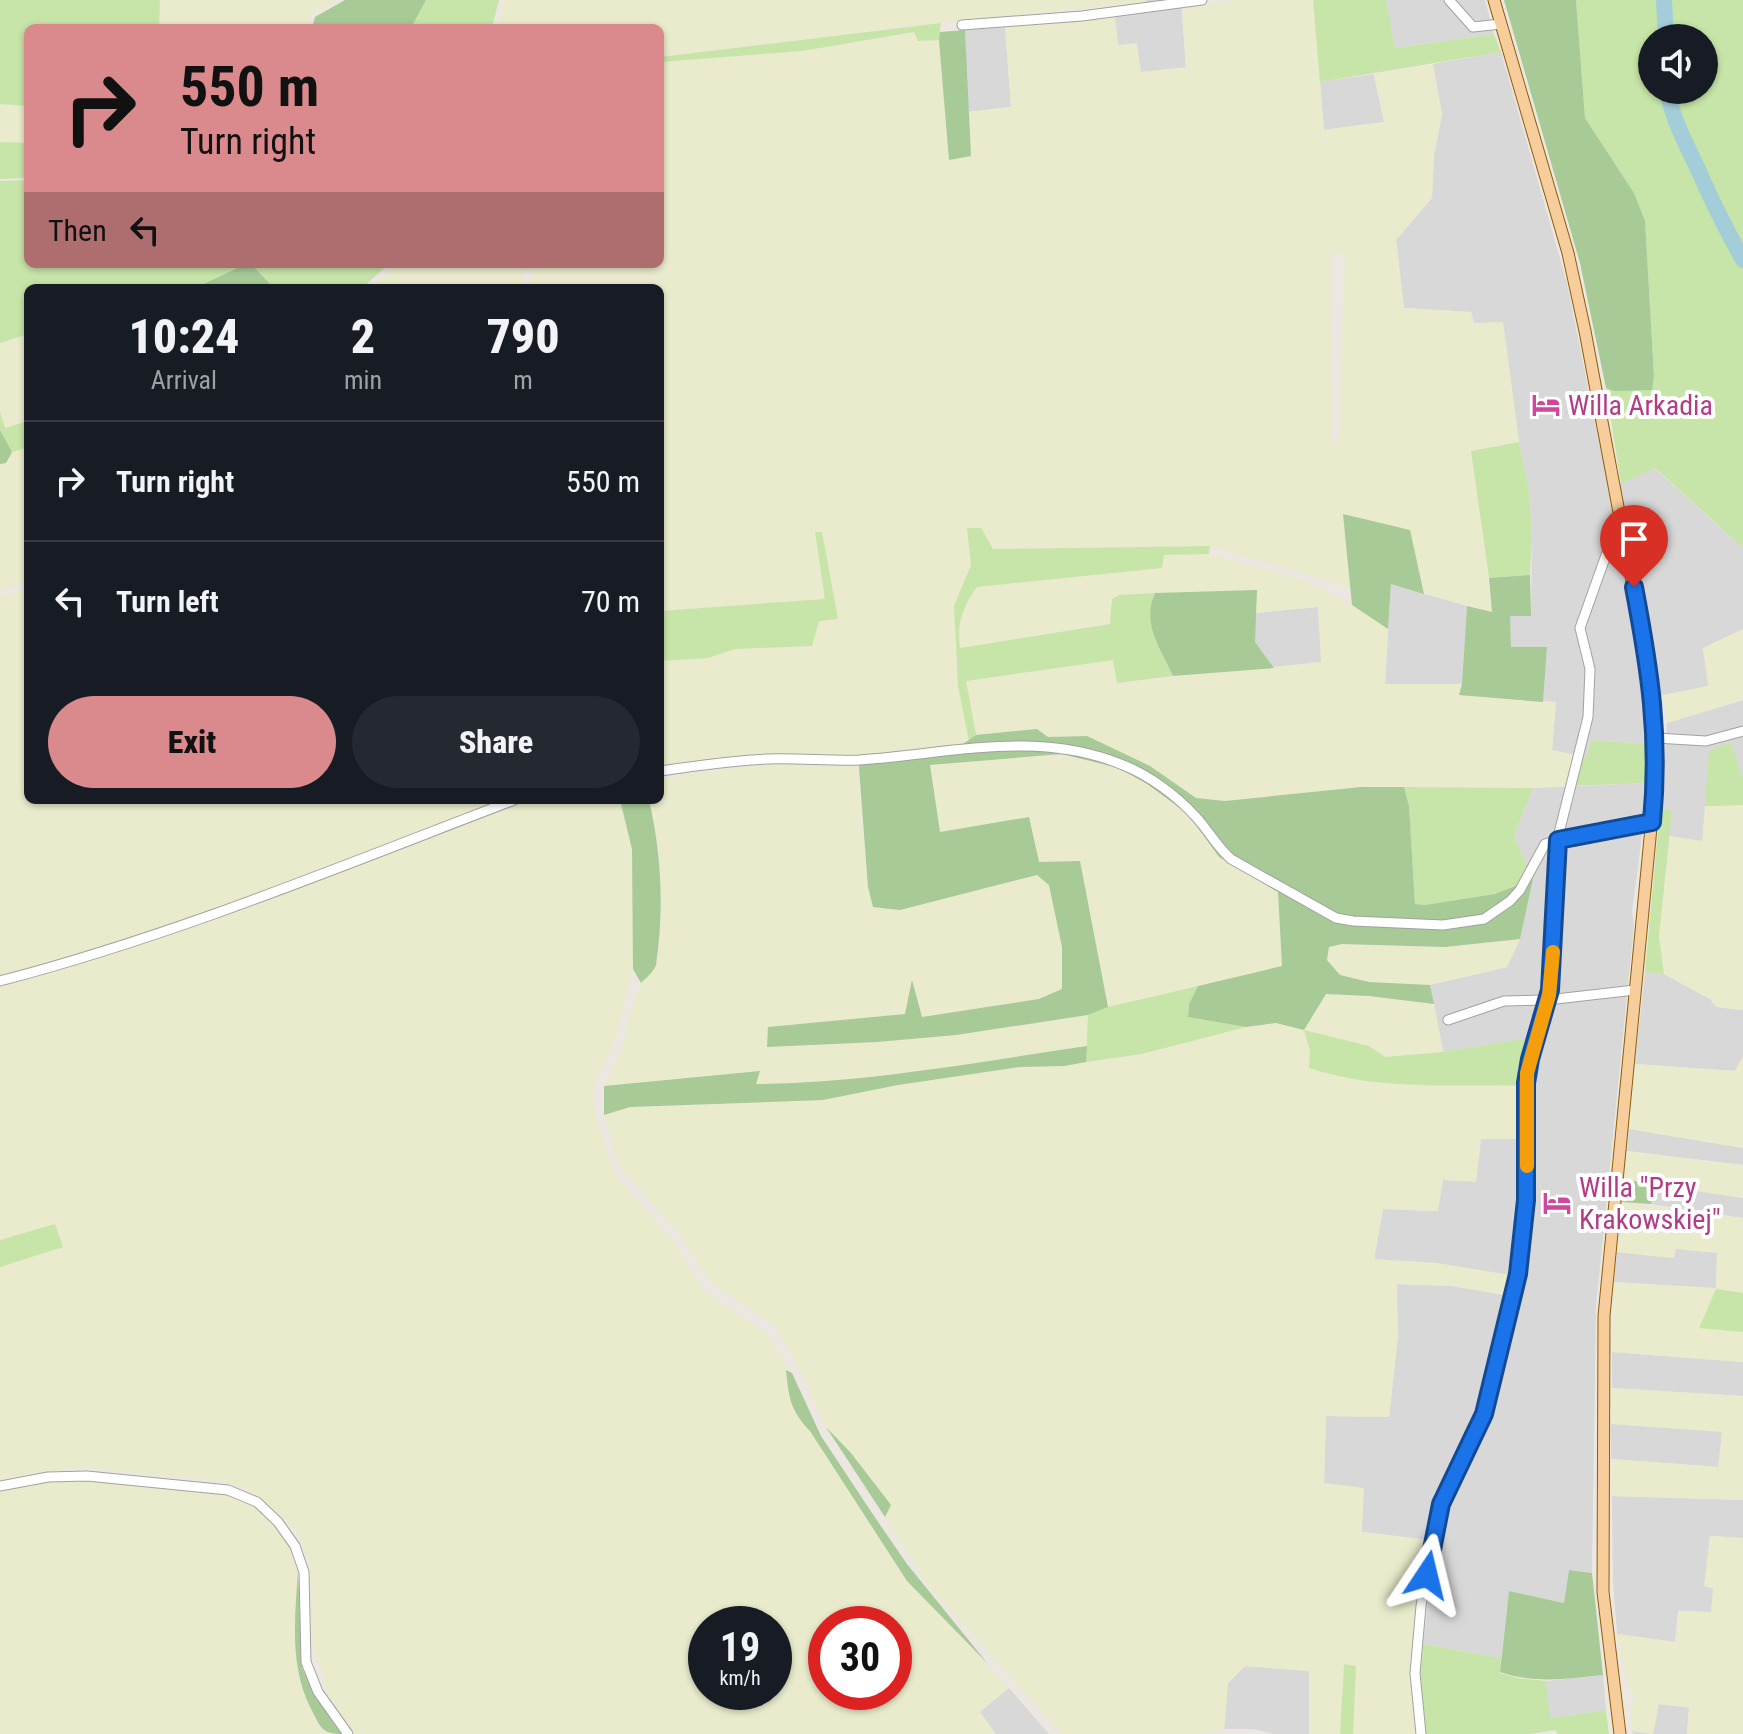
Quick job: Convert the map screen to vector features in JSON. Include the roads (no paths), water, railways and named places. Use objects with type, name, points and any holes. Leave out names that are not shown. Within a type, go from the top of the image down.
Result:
[{"type":"main road","points":[[1494,0],[1568,253],[1652,688],[1656,738],[1652,822],[1604,1316],[1603,1592],[1620,1734]]},
{"type":"street","points":[[962,25],[1082,16],[1202,0]]},
{"type":"street","points":[[1449,0],[1473,27],[1501,24]]},
{"type":"street","points":[[1421,1734],[1415,1673],[1421,1606],[1441,1504],[1450,1480],[1479,1428],[1514,1294],[1526,1200],[1527,1073],[1547,1000],[1557,890],[1558,840],[1588,717],[1590,669],[1580,628],[1611,541],[1615,533],[1623,530]]},
{"type":"street","points":[[1656,738],[1706,741],[1743,731]]},
{"type":"street","points":[[664,771],[750,760],[860,759],[1025,744],[1074,749],[1124,765],[1143,776],[1175,797],[1231,859],[1324,913],[1353,921],[1443,925],[1484,919],[1516,896],[1543,847],[1558,840],[1652,822]]},
{"type":"street","points":[[0,981],[103,952],[263,897],[504,804]]},
{"type":"street","points":[[1448,1020],[1504,1001],[1547,1000],[1635,990]]},
{"type":"street","points":[[0,1486],[48,1477],[113,1477],[228,1490],[257,1502],[287,1533],[301,1559],[306,1662],[318,1692],[348,1734]]},
{"type":"waterway","points":[[1664,0],[1665,24]]},
{"type":"waterway","points":[[1671,104],[1681,134],[1743,260]]},
{"type":"place","name":"Willa Arkadia","points":[[1546,405]]},
{"type":"place","name":"Willa \"Przy Krakowskiej\"","points":[[1557,1203]]}]
